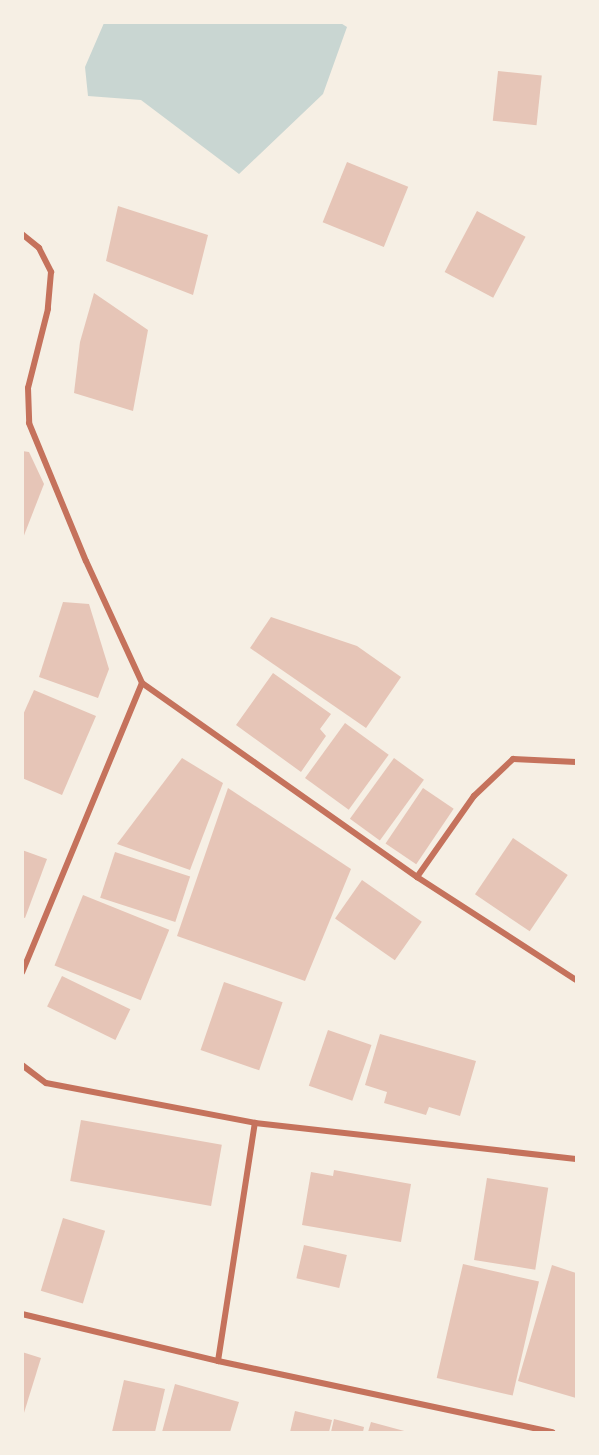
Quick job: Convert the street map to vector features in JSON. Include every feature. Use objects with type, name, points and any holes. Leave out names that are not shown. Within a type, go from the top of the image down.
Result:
[{"type":"street","points":[[22,234],[39,248],[51,272],[48,309],[28,388],[26,423],[142,683],[417,878],[576,980]]},
{"type":"street","points":[[22,972],[142,683]]},
{"type":"street","points":[[417,878],[474,796],[513,759],[576,762]]},
{"type":"street","points":[[22,1065],[46,1083],[255,1123],[576,1159]]},
{"type":"street","points":[[218,1361],[255,1123]]},
{"type":"street","points":[[22,1314],[218,1361],[553,1432]]},
{"type":"shaded area","points":[[339,22],[347,27],[323,94],[239,174],[141,100],[88,96],[85,67],[104,23]]},
{"type":"building","points":[[498,71],[542,76],[537,125],[493,121]]},
{"type":"building","points":[[347,162],[408,187],[384,247],[323,222]]},
{"type":"building","points":[[118,206],[208,235],[193,295],[106,261]]},
{"type":"building","points":[[477,211],[526,237],[493,298],[445,272]]},
{"type":"building","points":[[94,293],[148,330],[133,411],[74,393],[80,342]]},
{"type":"building","points":[[22,451],[29,452],[44,484],[23,538]]},
{"type":"building","points":[[63,602],[89,604],[109,669],[98,698],[39,677]]},
{"type":"building","points":[[271,617],[357,646],[401,677],[366,728],[250,648]]},
{"type":"building","points":[[273,673],[331,714],[320,729],[326,736],[301,772],[236,725]]},
{"type":"building","points":[[34,690],[96,716],[62,795],[22,778],[22,717]]},
{"type":"building","points":[[345,723],[389,755],[349,810],[305,778]]},
{"type":"building","points":[[182,758],[223,783],[190,870],[117,844]]},
{"type":"building","points":[[394,758],[424,780],[380,840],[350,819]]},
{"type":"building","points":[[228,788],[351,869],[305,981],[177,936]]},
{"type":"building","points":[[423,788],[454,809],[416,864],[386,844]]},
{"type":"building","points":[[513,838],[568,875],[530,931],[475,894]]},
{"type":"building","points":[[22,850],[47,859],[25,918],[22,917]]},
{"type":"building","points":[[115,852],[190,876],[175,922],[100,898]]},
{"type":"building","points":[[362,880],[422,922],[395,960],[335,919]]},
{"type":"building","points":[[83,895],[169,930],[141,1000],[55,965]]},
{"type":"building","points":[[62,976],[130,1009],[115,1040],[47,1007]]},
{"type":"building","points":[[224,982],[283,1002],[259,1070],[201,1050]]},
{"type":"building","points":[[328,1030],[371,1045],[352,1101],[309,1086]]},
{"type":"building","points":[[380,1034],[476,1061],[460,1116],[429,1107],[426,1115],[384,1103],[387,1092],[365,1085]]},
{"type":"building","points":[[81,1120],[222,1145],[211,1206],[70,1181]]},
{"type":"building","points":[[334,1170],[411,1184],[401,1242],[302,1225],[311,1172],[333,1176]]},
{"type":"building","points":[[487,1178],[548,1188],[535,1270],[474,1260]]},
{"type":"building","points":[[63,1218],[105,1231],[83,1304],[41,1291]]},
{"type":"building","points":[[304,1245],[347,1255],[339,1288],[296,1278]]},
{"type":"building","points":[[463,1264],[539,1282],[513,1396],[437,1378]]},
{"type":"building","points":[[552,1265],[576,1273],[576,1398],[518,1381]]},
{"type":"building","points":[[22,1352],[41,1358],[23,1416],[22,1416]]},
{"type":"building","points":[[124,1380],[165,1389],[155,1432],[112,1432]]},
{"type":"building","points":[[175,1384],[239,1402],[230,1432],[162,1432]]},
{"type":"building","points":[[295,1411],[332,1420],[329,1432],[290,1432]]},
{"type":"building","points":[[334,1419],[364,1427],[363,1432],[331,1432]]},
{"type":"building","points":[[371,1422],[408,1432],[368,1432]]}]
